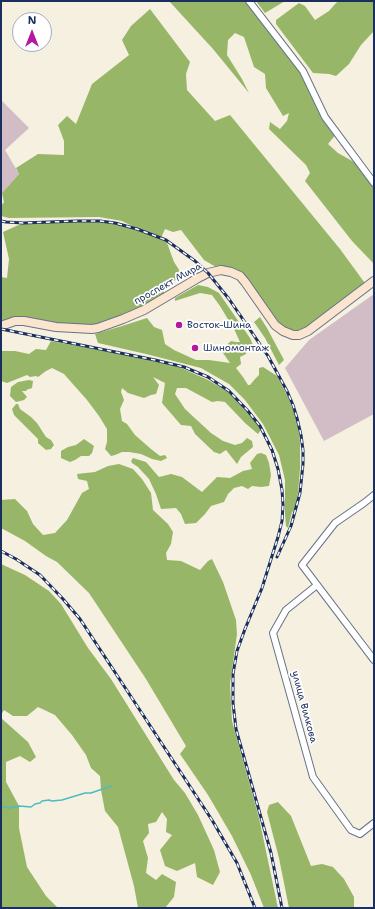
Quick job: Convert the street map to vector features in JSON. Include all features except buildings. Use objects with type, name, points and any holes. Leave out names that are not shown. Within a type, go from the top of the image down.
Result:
[{"type":"main road","name":"проспект Мира","points":[[1,326],[15,321],[24,321],[56,327],[98,328],[144,310],[198,278],[208,273],[221,270],[240,276],[275,325],[283,331],[293,335],[299,335],[308,332],[374,281]]},
{"type":"street","points":[[248,1],[303,71],[325,117],[374,183]]},
{"type":"street","points":[[374,495],[335,523],[302,566],[374,660]]},
{"type":"street","name":"улица Вилкова","points":[[317,585],[286,610],[273,633],[313,777],[351,830],[360,834],[374,823]]},
{"type":"shaded area","points":[[1,100],[29,128],[5,150],[19,174],[2,193],[1,193]]},
{"type":"shaded area","points":[[374,294],[374,414],[324,441],[285,368],[309,340]]},
{"type":"green space","points":[[169,1],[249,1],[303,71],[337,133],[328,144],[338,153],[363,167],[374,183],[374,264],[352,241],[305,181],[310,173],[306,165],[269,129],[270,122],[280,129],[287,121],[289,113],[283,116],[266,88],[265,74],[254,67],[244,37],[235,33],[228,40],[227,55],[249,93],[213,49]]},
{"type":"green space","points":[[256,1],[285,1],[265,13]]},
{"type":"green space","points":[[339,1],[374,1],[374,31],[361,45],[349,64],[336,76],[313,73],[276,24],[276,20],[299,3],[305,6],[315,20],[329,11]]},
{"type":"green space","points":[[150,9],[190,62],[186,74],[187,90],[215,121],[230,115],[340,249],[367,286],[308,331],[283,331],[245,282],[204,260],[181,230],[173,232],[165,229],[161,238],[166,240],[174,262],[183,276],[163,287],[165,298],[107,326],[1,322],[1,277],[7,278],[9,259],[3,232],[23,223],[77,221],[100,221],[136,228],[122,221],[99,217],[9,218],[1,216],[1,206],[4,202],[2,193],[19,174],[16,168],[38,154],[64,155],[64,141],[58,125],[67,116],[76,124],[92,84],[129,55],[122,40],[131,26]]},
{"type":"green space","points":[[198,285],[208,287],[219,293],[250,338],[255,350],[247,349],[246,354],[240,357],[241,364],[236,368],[248,385],[250,385],[259,375],[259,368],[263,367],[277,376],[288,397],[297,420],[300,441],[298,493],[295,509],[292,512],[288,528],[286,526],[285,514],[285,480],[279,455],[263,424],[245,400],[229,384],[201,368],[98,343],[95,334],[147,318],[154,327],[162,330],[165,344],[174,350],[196,360],[230,363],[221,350],[231,341],[240,342],[235,331],[212,295],[200,293],[175,301],[175,298]]},
{"type":"green space","points":[[260,317],[284,360],[279,365],[265,338],[254,322]]},
{"type":"green space","points":[[51,341],[152,360],[179,367],[208,380],[227,391],[241,405],[261,430],[258,434],[225,402],[212,402],[186,388],[177,388],[175,394],[185,409],[211,433],[223,441],[235,445],[242,443],[247,438],[252,441],[253,447],[241,457],[237,464],[226,450],[220,454],[214,452],[195,434],[191,426],[181,425],[162,403],[165,383],[153,377],[159,385],[156,394],[144,398],[128,393],[122,388],[121,392],[124,400],[120,409],[122,421],[127,424],[135,435],[151,449],[160,456],[165,455],[167,458],[161,461],[141,454],[129,452],[122,452],[111,456],[105,449],[107,442],[107,429],[87,400],[64,374],[52,368],[38,377],[30,377],[27,375],[7,383],[1,381],[1,351],[15,351],[29,354],[36,349],[46,350]]},
{"type":"green space","points":[[29,380],[33,381],[32,388],[26,390],[27,391],[22,391],[27,397],[24,400],[16,402],[10,396],[11,387],[18,382]]},
{"type":"green space","points":[[16,404],[18,404],[20,409],[37,423],[46,437],[51,440],[54,445],[51,449],[46,450],[38,443],[38,439],[14,415],[12,409]]},
{"type":"green space","points":[[84,439],[94,446],[92,453],[89,456],[81,456],[70,462],[61,458],[61,451],[76,445]]},
{"type":"green space","points":[[261,453],[266,455],[269,463],[271,475],[269,486],[252,486],[248,489],[242,486],[234,488],[228,494],[224,502],[211,506],[196,523],[185,524],[181,514],[176,508],[161,509],[149,479],[131,461],[133,458],[146,462],[159,477],[171,474],[182,477],[202,492],[217,477],[230,478],[243,471],[252,469],[250,463],[257,454]]},
{"type":"green space","points":[[119,464],[133,469],[142,479],[151,493],[153,510],[168,524],[173,532],[171,544],[166,553],[167,560],[181,561],[200,570],[208,561],[212,559],[223,582],[236,620],[237,634],[230,684],[232,721],[259,818],[278,908],[264,908],[251,875],[232,836],[208,795],[180,754],[186,746],[146,679],[89,593],[57,562],[25,541],[1,528],[1,500],[15,499],[27,511],[33,524],[43,535],[55,533],[67,520],[82,493],[89,489],[87,481],[78,479],[77,474],[95,472],[108,466]]},
{"type":"green space","points":[[1,564],[25,575],[49,591],[61,604],[88,648],[111,679],[174,780],[185,793],[198,815],[214,850],[220,872],[213,885],[197,877],[195,863],[177,871],[165,866],[160,850],[172,835],[166,832],[167,819],[162,812],[156,822],[148,824],[149,833],[143,841],[148,858],[146,873],[156,880],[162,874],[176,882],[174,897],[165,908],[138,908],[134,886],[118,827],[105,811],[100,776],[91,768],[86,755],[72,735],[55,715],[38,707],[27,716],[13,716],[4,710],[1,715]]},
{"type":"green space","points":[[1,718],[28,742],[36,757],[30,762],[20,756],[6,762],[6,782],[19,806],[19,828],[27,867],[46,896],[58,908],[1,908]]},
{"type":"green space","points":[[278,802],[291,816],[311,866],[322,864],[333,867],[344,879],[354,897],[354,908],[289,908],[279,858],[267,812],[269,805]]},
{"type":"waterway","points":[[1,807],[31,807],[42,801],[62,800],[85,793],[91,793],[111,786]]},
{"type":"railway","points":[[1,221],[23,223],[100,221],[115,223],[137,229],[166,240],[195,261],[208,273],[229,299],[268,356],[287,391],[297,418],[303,450],[300,493],[291,526],[277,557]]},
{"type":"railway","points":[[1,329],[155,360],[184,367],[208,377],[229,391],[248,411],[260,426],[272,450],[278,469],[282,490],[282,521],[262,588],[237,651],[233,674],[233,703],[236,729],[271,853],[282,908]]},
{"type":"railway","points":[[1,551],[40,575],[80,619],[212,820],[237,863],[255,908]]},
{"type":"place","name":"Восток-Шина","points":[[179,325]]},
{"type":"place","name":"Шиномонтаж","points":[[195,348]]}]
